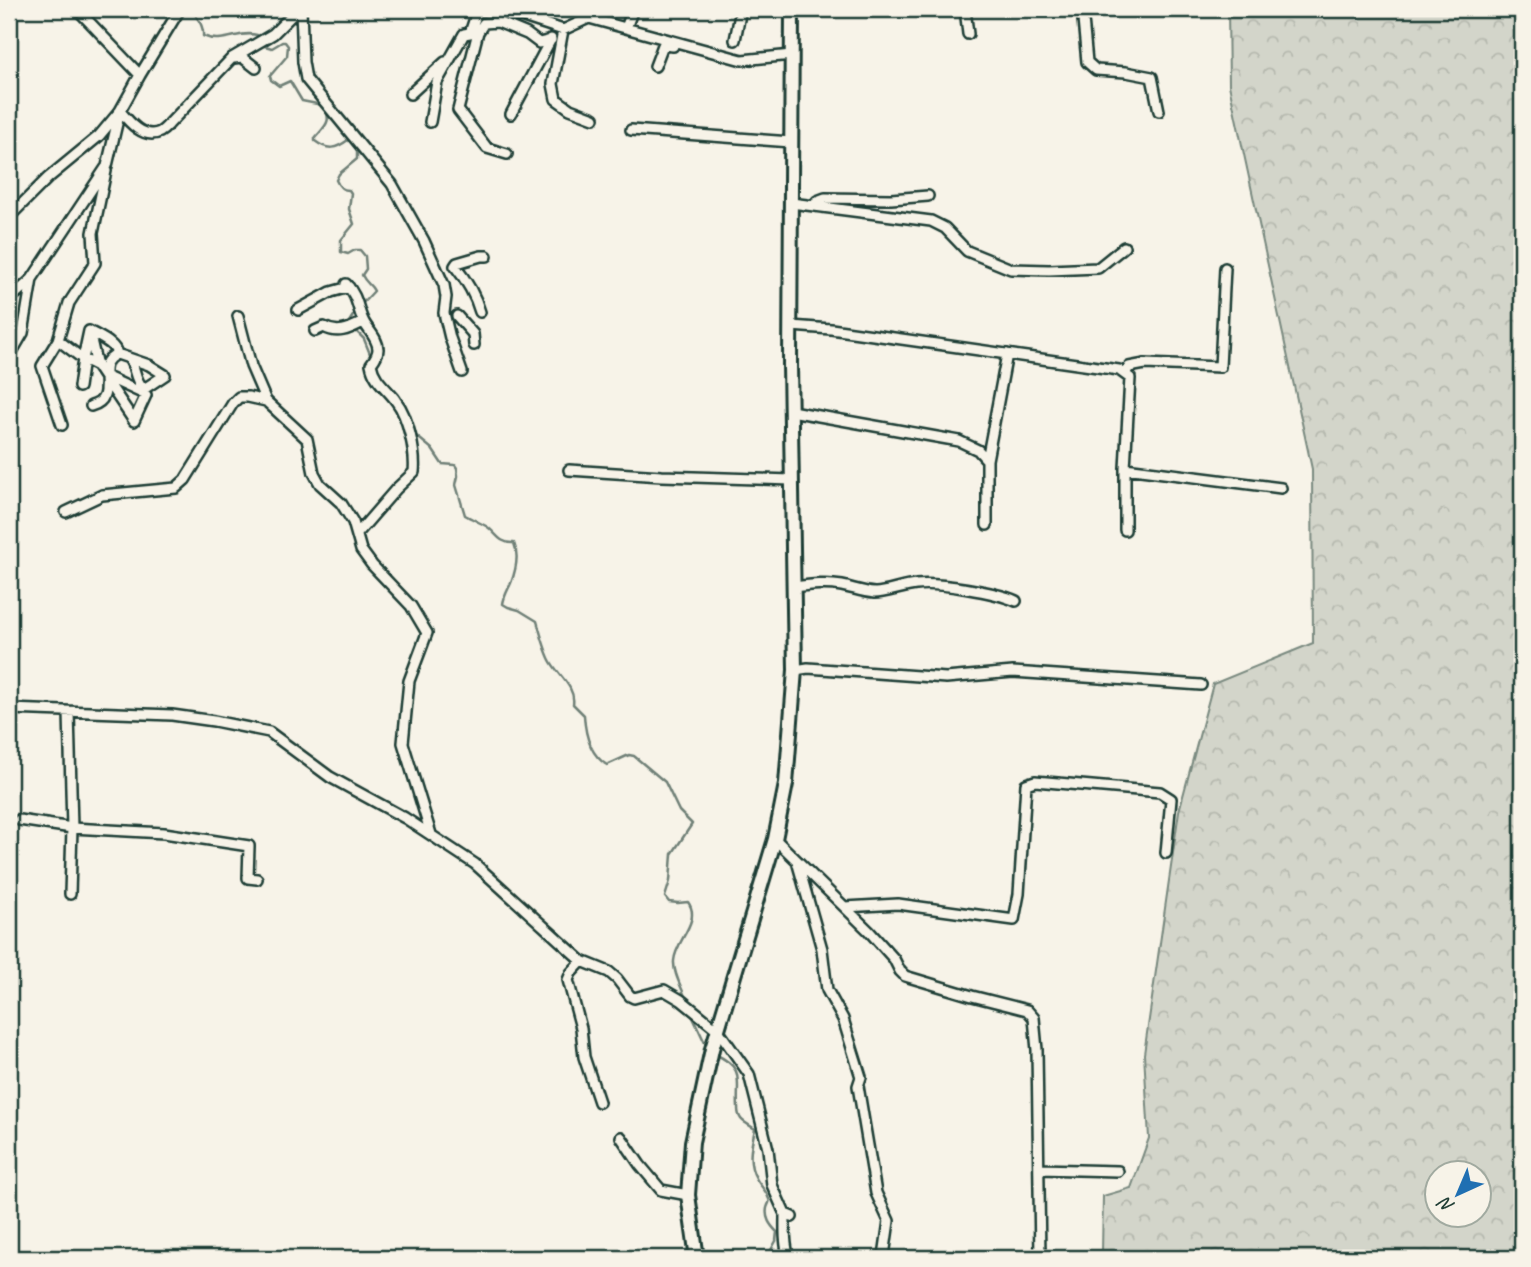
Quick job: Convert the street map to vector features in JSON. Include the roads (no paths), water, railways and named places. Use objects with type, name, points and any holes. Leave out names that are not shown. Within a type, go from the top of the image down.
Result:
[{"type":"main road","points":[[697,1258],[688,1195],[692,1142],[712,1049],[775,839],[786,784],[794,670],[791,411],[792,9]]},
{"type":"street","points":[[77,9],[140,75]]},
{"type":"street","points":[[9,216],[48,178],[99,136],[120,111],[180,9]]},
{"type":"street","points":[[120,111],[132,127],[147,133],[159,132],[232,58],[273,34],[299,9]]},
{"type":"street","points":[[299,9],[306,79],[393,184],[424,241],[444,285],[444,313],[462,372]]},
{"type":"street","points":[[430,122],[437,82],[464,34],[470,33],[477,12],[482,9]]},
{"type":"street","points":[[499,9],[560,29]]},
{"type":"street","points":[[625,28],[633,9]]},
{"type":"street","points":[[736,40],[741,9]]},
{"type":"street","points":[[965,9],[968,34]]},
{"type":"street","points":[[1082,9],[1087,62],[1096,70],[1152,77],[1159,111]]},
{"type":"street","points":[[511,114],[551,40],[560,29],[589,18],[742,60],[792,55]]},
{"type":"street","points":[[508,154],[487,148],[458,110],[478,32],[484,23],[498,22],[527,34],[539,43],[551,40]]},
{"type":"street","points":[[560,29],[553,84],[556,99],[570,109],[594,118]]},
{"type":"street","points":[[655,66],[665,44],[726,62],[731,57]]},
{"type":"street","points":[[410,94],[453,55]]},
{"type":"street","points":[[232,58],[243,57],[256,68]]},
{"type":"street","points":[[62,425],[42,366],[58,340],[69,303],[95,263],[93,233],[120,111]]},
{"type":"street","points":[[631,130],[791,142]]},
{"type":"street","points":[[9,300],[32,279],[107,166]]},
{"type":"street","points":[[814,206],[817,201],[825,198],[891,199],[928,196]]},
{"type":"street","points":[[791,203],[931,221],[945,228],[967,251],[1011,269],[1098,268],[1124,247]]},
{"type":"street","points":[[480,312],[468,282],[455,266],[457,263],[487,256]]},
{"type":"street","points":[[1125,374],[1129,367],[1145,364],[1220,367],[1225,268]]},
{"type":"street","points":[[9,357],[23,332],[32,279]]},
{"type":"street","points":[[298,310],[348,286],[353,291],[363,322],[372,333],[378,349],[371,364],[373,372],[399,405],[415,458],[414,471],[357,534]]},
{"type":"street","points":[[238,316],[251,366],[266,401],[307,439],[314,473],[320,484],[341,503],[353,522],[361,550],[411,606],[427,633],[409,681],[403,743],[431,834]]},
{"type":"street","points":[[457,316],[473,334],[474,345]]},
{"type":"street","points":[[315,331],[324,327],[332,331],[343,331],[363,322]]},
{"type":"street","points":[[791,326],[1119,370],[1130,378],[1125,530]]},
{"type":"street","points":[[89,331],[114,346],[117,354]]},
{"type":"street","points":[[79,387],[89,331]]},
{"type":"street","points":[[89,331],[97,366],[103,375],[113,388],[134,421],[146,395],[103,375]]},
{"type":"street","points":[[58,340],[97,366]]},
{"type":"street","points":[[90,406],[102,400],[105,393],[103,375],[108,360],[117,354],[130,360]]},
{"type":"street","points":[[987,525],[987,460],[1007,354]]},
{"type":"street","points":[[66,512],[102,495],[176,488],[185,480],[239,397],[266,401]]},
{"type":"street","points":[[791,411],[960,441],[978,450],[987,460]]},
{"type":"street","points":[[1125,468],[1281,488]]},
{"type":"street","points":[[569,470],[792,480]]},
{"type":"street","points":[[793,587],[813,584],[840,585],[877,594],[918,584],[953,587],[1004,596],[1016,601]]},
{"type":"street","points":[[794,670],[808,668],[946,678],[1013,672],[1201,685]]},
{"type":"street","points":[[9,709],[172,715],[269,732],[330,777],[405,817],[475,864],[582,961],[609,972],[630,996],[634,998],[664,990],[681,1000],[718,1030],[750,1074],[768,1149],[772,1185],[789,1215],[786,1237],[789,1258]]},
{"type":"street","points":[[69,712],[72,828],[70,894]]},
{"type":"street","points":[[845,907],[898,904],[1014,920],[1019,894],[1026,784],[1035,781],[1160,792],[1171,799],[1166,853]]},
{"type":"street","points":[[19,820],[72,828],[166,833],[249,846],[248,878],[257,879]]},
{"type":"street","points":[[775,839],[845,907],[894,959],[905,976],[1031,1013],[1034,1018],[1037,1050],[1041,1258]]},
{"type":"street","points":[[797,859],[822,949],[827,990],[844,1018],[861,1077],[858,1086],[876,1194],[889,1221],[884,1256]]},
{"type":"street","points":[[582,961],[568,980],[581,1028],[584,1057],[599,1102]]},
{"type":"street","points":[[621,1137],[661,1190],[688,1195]]},
{"type":"street","points":[[1039,1169],[1118,1171]]},
{"type":"waterway","points":[[192,9],[201,25],[203,36],[217,39],[250,34],[257,35],[258,41]]},
{"type":"waterway","points":[[261,45],[272,48],[285,42],[288,46],[287,56],[270,76],[271,80],[279,86],[290,81],[302,101],[322,105],[326,111],[327,123],[315,141],[332,148],[348,140],[352,141]]},
{"type":"waterway","points":[[357,148],[357,159],[339,174],[336,180],[341,188],[351,193],[349,209],[354,224],[341,240],[341,252],[348,254],[360,250],[365,256],[366,269],[362,275],[374,291],[361,305]]},
{"type":"waterway","points":[[347,325],[356,311]]},
{"type":"waterway","points":[[356,331],[364,339],[372,359]]},
{"type":"waterway","points":[[380,376],[399,395],[401,402]]},
{"type":"waterway","points":[[414,434],[432,449],[442,464],[455,465],[457,468],[456,485],[465,515],[486,526],[501,540],[514,543],[515,568],[503,604],[537,621],[550,660],[569,686],[573,704],[584,715],[587,736],[596,756],[607,765],[629,755],[634,756],[665,782],[679,811],[692,824],[672,854],[670,881],[665,897],[669,902],[688,902],[691,909],[690,924],[674,961],[676,975],[686,999]]},
{"type":"waterway","points":[[690,1011],[705,1043]]},
{"type":"waterway","points":[[715,1054],[725,1059],[735,1070],[739,1115],[755,1129],[751,1166],[769,1200],[767,1218],[777,1232],[771,1250],[774,1258]]}]
